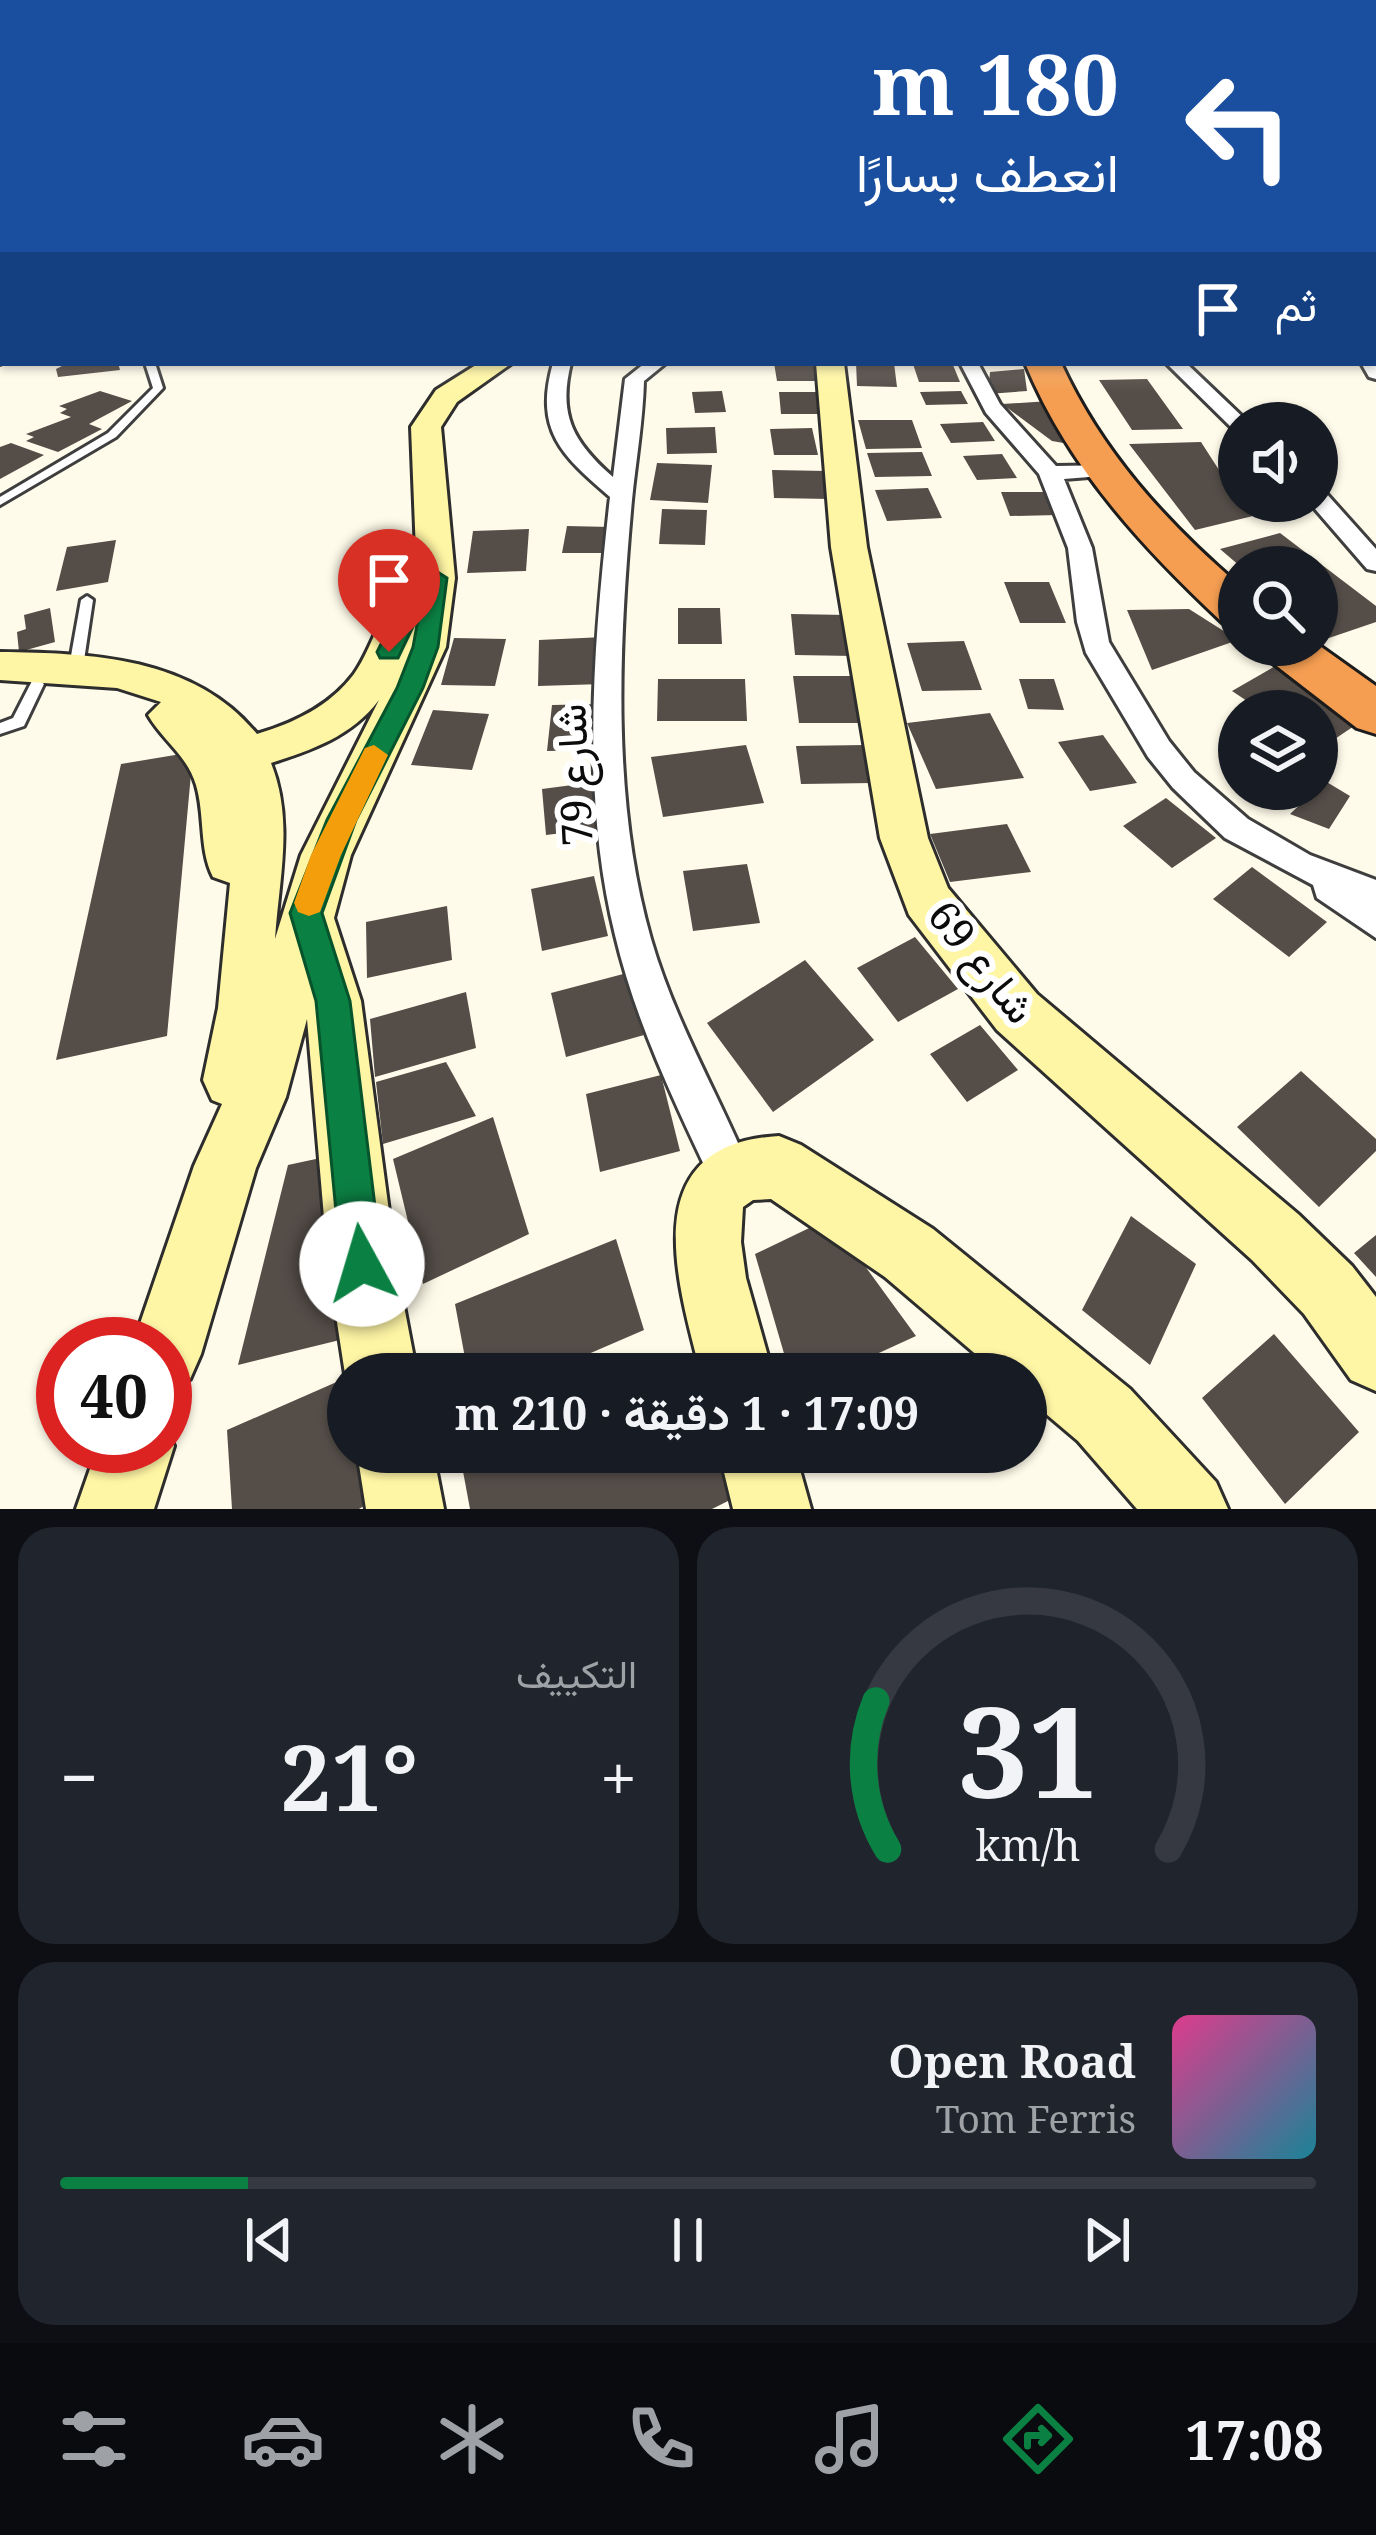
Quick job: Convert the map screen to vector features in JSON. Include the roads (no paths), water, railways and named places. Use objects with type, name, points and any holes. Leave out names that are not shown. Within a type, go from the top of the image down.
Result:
[{"type":"highway","points":[[1044,366],[1052,387],[1106,470],[1171,550],[1218,592]]},
{"type":"highway","points":[[1311,666],[1376,714]]},
{"type":"street","points":[[177,1317],[225,1166],[229,1098],[247,1001],[278,917],[341,820],[410,688],[426,647],[436,578],[426,427],[446,396],[493,366]]},
{"type":"street","points":[[561,366],[552,407],[554,423],[566,445],[621,495]]},
{"type":"street","name":"شارع 79","points":[[653,366],[635,380],[633,436],[621,495],[609,718],[632,932],[680,1071],[730,1175]]},
{"type":"street","name":"شارع 69","points":[[830,366],[849,548],[904,838],[927,900],[1017,1012],[1275,1237],[1328,1290],[1376,1355]]},
{"type":"street","points":[[970,366],[980,396],[1034,450],[1050,473],[1084,561],[1092,632],[1115,680],[1169,768],[1216,815],[1254,843],[1305,870],[1376,923]]},
{"type":"street","points":[[1178,366],[1218,404]]},
{"type":"street","points":[[1050,473],[1106,470]]},
{"type":"street","points":[[1338,521],[1376,564]]},
{"type":"street","points":[[245,754],[320,728],[358,701],[373,685],[415,597],[436,578]]},
{"type":"street","points":[[28,676],[123,692],[167,713],[194,735],[220,777],[227,802],[232,884],[278,917]]},
{"type":"street","points":[[28,676],[140,677],[173,688],[204,705],[226,725],[245,754],[258,791],[260,873],[278,917],[333,1001],[362,1264],[377,1353]]},
{"type":"street","points":[[1305,870],[1376,894]]},
{"type":"street","points":[[731,1353],[704,1231],[710,1197],[730,1175],[755,1164],[779,1167],[908,1253],[1104,1415],[1189,1509]]},
{"type":"street","points":[[115,1509],[127,1473]]},
{"type":"street","points":[[398,1473],[404,1509]]},
{"type":"street","points":[[763,1473],[772,1509]]},
{"type":"lane","points":[[0,502],[129,422],[158,388],[151,366]]},
{"type":"lane","points":[[0,729],[20,722],[28,676],[87,600]]}]
